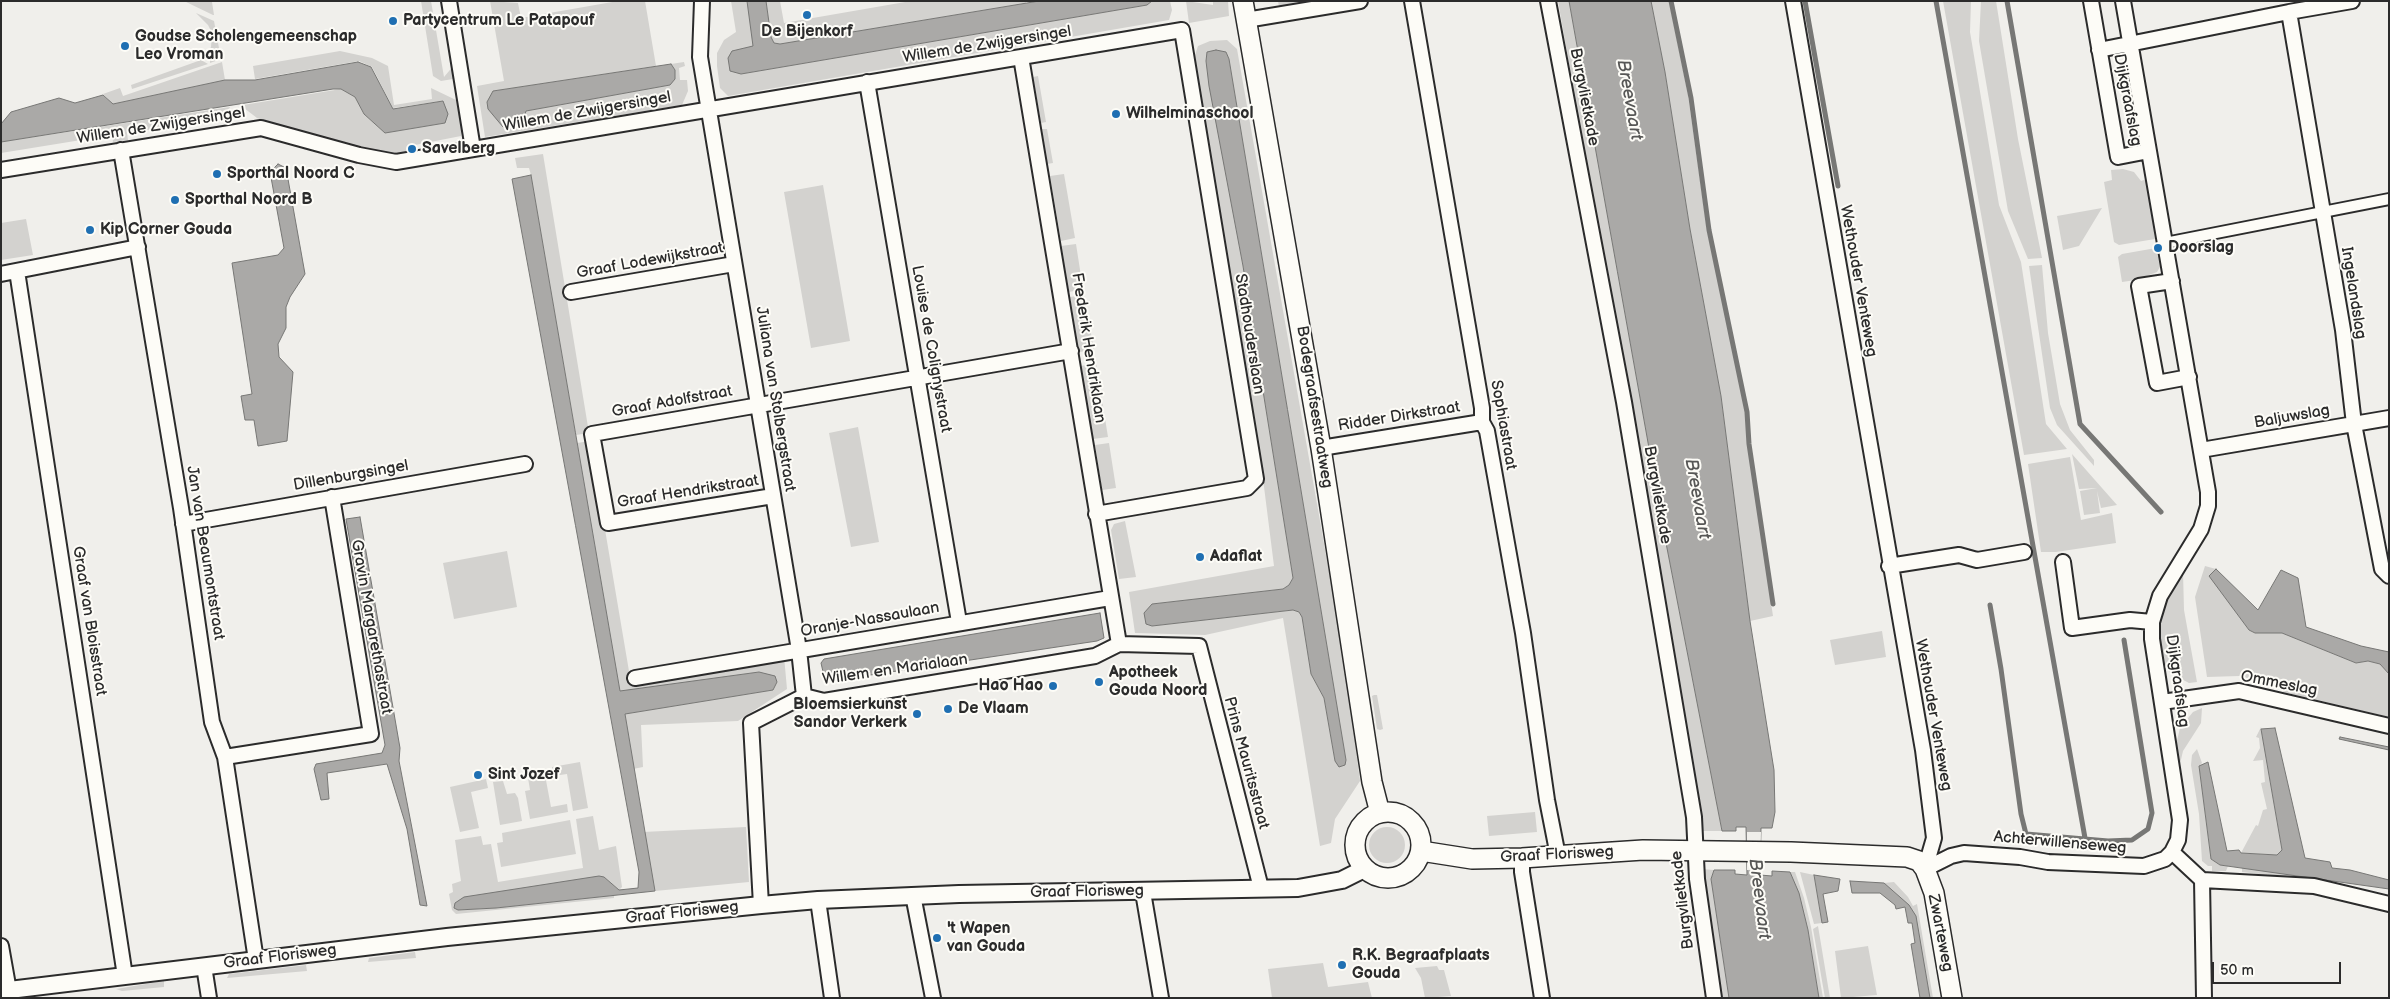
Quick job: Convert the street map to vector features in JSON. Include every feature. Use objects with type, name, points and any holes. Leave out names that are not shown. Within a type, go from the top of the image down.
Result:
[{"type":"main road","name":"Bodegraafsestraatweg","points":[[1243,1],[1321,448],[1372,782],[1380,813]]},
{"type":"main road","points":[[1380,813],[1399,814],[1410,821],[1418,832],[1421,851],[1411,870],[1398,878],[1384,879],[1364,869],[1355,854],[1355,837],[1364,821],[1380,813]]},
{"type":"main road","name":"Graaf Florisweg","points":[[1421,851],[1472,858],[1522,858],[1643,850],[1744,851],[1907,857],[1919,861],[1925,869]]},
{"type":"main road","name":"Zwarteweg","points":[[1925,869],[1934,892],[1940,919],[1952,998]]},
{"type":"street","points":[[449,1],[473,149]]},
{"type":"street","name":"Juliana van Stolbergstraat","points":[[702,1],[700,57],[799,650],[804,696]]},
{"type":"street","points":[[1246,20],[1360,1]]},
{"type":"street","name":"Sophiastraat","points":[[1412,1],[1480,398],[1482,422],[1487,431],[1521,624],[1536,715],[1547,800],[1558,856]]},
{"type":"street","name":"Burgvlietkade","points":[[1548,1],[1626,412],[1694,817],[1694,851],[1714,998]]},
{"type":"street","name":"Wethouder Venteweg","points":[[1793,1],[1889,566],[1923,750],[1934,838],[1925,869]]},
{"type":"street","name":"Dijkgraafslag","points":[[2091,1],[2118,157],[2149,151]]},
{"type":"street","name":"Dijkgraafslag","points":[[2123,1],[2208,492],[2206,518],[2160,596],[2152,622],[2180,820],[2178,840],[2172,852]]},
{"type":"street","points":[[2131,45],[2289,12],[2352,1]]},
{"type":"street","name":"Ingelandslag","points":[[2289,12],[2343,330],[2354,424],[2382,569],[2389,576]]},
{"type":"street","name":"Willem de Zwijgersingel","points":[[1,170],[261,128],[359,155],[396,162],[1182,30]]},
{"type":"street","name":"Stadhouderslaan","points":[[1096,514],[1247,488],[1256,479],[1182,30]]},
{"type":"street","name":"Dijkgraafslag","points":[[2099,50],[2131,45]]},
{"type":"street","name":"Frederik Hendriklaan","points":[[1021,57],[1072,351],[1096,514],[1119,644]]},
{"type":"street","name":"Louise de Colignystraat","points":[[867,82],[959,622]]},
{"type":"street","name":"Jan van Beaumontstraat","points":[[121,150],[183,524],[212,722],[225,757],[256,960]]},
{"type":"street","points":[[2165,243],[2389,199]]},
{"type":"street","points":[[1,274],[138,247]]},
{"type":"street","name":"Graaf Lodewijkstraat","points":[[571,292],[734,264]]},
{"type":"street","name":"Graaf van Bloisstraat","points":[[17,271],[125,976]]},
{"type":"street","points":[[2172,281],[2140,286],[2141,296],[2157,383],[2189,377]]},
{"type":"street","name":"Graaf Adolfstraat","points":[[608,523],[592,434],[1072,351]]},
{"type":"street","name":"Baljuwslag","points":[[2201,450],[2389,418]]},
{"type":"street","name":"Ridder Dirkstraat","points":[[1321,448],[1482,422]]},
{"type":"street","name":"Dillenburgsingel","points":[[183,524],[525,464]]},
{"type":"street","name":"Graaf Hendrikstraat","points":[[608,523],[773,496]]},
{"type":"street","name":"Gravin Margarethastraat","points":[[225,757],[371,734],[332,497]]},
{"type":"street","points":[[1889,566],[1959,556],[1977,560],[2024,552]]},
{"type":"street","points":[[2063,562],[2072,628],[2130,620],[2152,622]]},
{"type":"street","name":"Oranje-Nassaulaan","points":[[635,678],[1110,598]]},
{"type":"street","name":"Willem en Marialaan","points":[[760,905],[751,723],[804,696],[824,701],[853,697],[1094,656],[1119,644],[1199,646]]},
{"type":"street","name":"Prins Mauritsstraat","points":[[1199,646],[1261,888]]},
{"type":"street","name":"Ommeslag","points":[[2162,702],[2239,691],[2389,726]]},
{"type":"street","points":[[2172,852],[2202,880],[2314,886],[2389,904]]},
{"type":"street","name":"Achterwillenseweg","points":[[1925,869],[1951,856],[1964,853],[2020,857],[2048,862],[2134,867],[2155,864],[2172,852]]},
{"type":"street","points":[[1522,858],[1522,872],[1542,998]]},
{"type":"street","name":"Graaf Florisweg","points":[[5,991],[447,937],[760,905],[913,895],[1298,888],[1342,880],[1364,869]]},
{"type":"street","points":[[2202,880],[2204,998]]},
{"type":"street","points":[[1143,892],[1160,998]]},
{"type":"street","points":[[913,895],[933,998]]},
{"type":"street","points":[[818,900],[832,998]]},
{"type":"street","points":[[1,946],[5,991]]},
{"type":"street","points":[[204,966],[209,998]]},
{"type":"shaded area","points":[[184,1],[212,2],[214,15],[213,15]]},
{"type":"shaded area","points":[[421,1],[431,1],[444,77],[454,65],[456,77],[453,79],[441,81],[433,76]]},
{"type":"shaded area","points":[[490,1],[518,3],[521,18],[618,1],[645,1],[656,66],[493,91],[526,111],[670,85],[675,70],[671,64],[684,62],[685,66],[679,68],[680,80],[687,80],[688,91],[682,105],[485,137],[477,86],[504,81]]},
{"type":"shaded area","points":[[731,1],[747,1],[754,41],[753,46],[748,49],[733,51],[741,74],[1147,5],[1152,1],[1170,1],[1172,10],[1169,20],[728,96],[720,88],[717,53],[724,40],[736,32]]},
{"type":"shaded area","points":[[766,1],[780,1],[784,23],[911,1],[1026,1],[1026,3],[780,44],[774,43],[771,37]]},
{"type":"shaded area","points":[[1186,1],[1213,5],[1213,1],[1228,1],[1229,16],[1189,23]]},
{"type":"shaded area","points":[[1278,1],[1313,1],[1279,7]]},
{"type":"shaded area","points":[[1558,1],[1569,1],[1666,543],[1722,831],[1702,831]]},
{"type":"shaded area","points":[[1651,1],[1669,1],[1688,95],[1707,230],[1746,412],[1747,441],[1773,616],[1750,621],[1721,396]]},
{"type":"shaded area","points":[[1943,1],[1971,1],[1970,32],[1999,205],[2021,262],[2046,424],[2067,449],[2024,455]]},
{"type":"shaded area","points":[[1981,1],[1996,1],[2018,139],[2042,258],[2028,259],[2008,211],[1979,41]]},
{"type":"shaded area","points":[[196,13],[214,21],[221,59],[210,63],[210,59],[206,56],[211,47],[212,33],[208,25]]},
{"type":"shaded area","points":[[1227,40],[1237,49],[1345,663],[1360,781],[1335,819],[1331,843],[1320,846],[1283,618],[1205,635],[1135,633],[1129,592],[1274,566],[1261,463],[1193,61],[1198,46],[1210,41]],"holes":[[[1226,52],[1229,59],[1346,760],[1335,761],[1324,698],[1311,674],[1302,616],[1299,612],[1293,610],[1152,626],[1146,623],[1152,604],[1283,589],[1289,585],[1293,578],[1243,266],[1206,61]]]},
{"type":"shaded area","points":[[340,51],[372,58],[388,66],[394,105],[432,99],[431,88],[456,100],[462,129],[461,136],[410,146],[410,151],[391,154],[361,148],[257,118],[244,108],[243,105],[341,89],[355,97],[364,114],[385,133],[445,123],[443,101],[393,108],[372,67],[359,61],[255,79],[253,66]]},
{"type":"shaded area","points":[[201,60],[208,64],[132,89],[131,85]]},
{"type":"shaded area","points":[[222,62],[225,80],[113,104],[103,94],[120,88],[123,96]]},
{"type":"shaded area","points":[[1038,76],[1046,122],[1041,123],[1033,77]]},
{"type":"shaded area","points":[[230,107],[225,118],[127,133],[128,140],[113,142],[112,135],[1,153],[1,142]]},
{"type":"shaded area","points":[[1042,129],[1047,129],[1053,163],[1047,164]]},
{"type":"shaded area","points":[[543,154],[589,433],[576,435],[531,175],[529,168],[517,168],[515,158]]},
{"type":"shaded area","points":[[2123,169],[2134,172],[2141,181],[2147,179],[2155,239],[2119,245],[2114,242],[2104,182],[2112,180],[2111,170]]},
{"type":"shaded area","points":[[1064,174],[1075,238],[1061,241],[1050,176]]},
{"type":"shaded area","points":[[823,185],[850,341],[811,348],[784,192]]},
{"type":"shaded area","points":[[2102,208],[2079,246],[2063,250],[2057,216]]},
{"type":"shaded area","points":[[26,219],[33,255],[1,260],[1,223]]},
{"type":"shaded area","points":[[1076,244],[1083,289],[1069,292],[1061,246]]},
{"type":"shaded area","points":[[2156,248],[2160,267],[2157,272],[2136,280],[2122,282],[2118,257],[2122,254]]},
{"type":"shaded area","points":[[2042,265],[2048,333],[2060,404],[2070,430],[2094,460],[2094,466],[2057,425],[2050,408],[2029,266]]},
{"type":"shaded area","points":[[1084,295],[1094,350],[1079,352],[1070,297]]},
{"type":"shaded area","points":[[1096,363],[1108,437],[1093,439],[1081,366]]},
{"type":"shaded area","points":[[858,427],[879,542],[851,547],[829,433]]},
{"type":"shaded area","points":[[590,441],[631,683],[784,656],[787,689],[738,721],[641,725],[643,767],[633,769],[625,714],[773,690],[777,682],[759,672],[620,692],[577,443]]},
{"type":"shaded area","points":[[1109,443],[1116,488],[1102,490],[1095,445]]},
{"type":"shaded area","points":[[2072,454],[2117,505],[2101,508],[2097,491],[2100,513],[2084,515],[2080,491],[2097,488],[2079,489]]},
{"type":"shaded area","points":[[2070,457],[2081,520],[2112,513],[2116,543],[2056,552],[2041,552],[2028,464]]},
{"type":"shaded area","points":[[1125,521],[1136,577],[1119,579],[1111,530],[1114,524]]},
{"type":"shaded area","points":[[507,551],[517,607],[454,619],[443,563]]},
{"type":"shaded area","points":[[2205,566],[2216,569],[2210,576],[2249,630],[2255,633],[2282,633],[2356,663],[2368,661],[2380,664],[2389,674],[2389,717],[2283,692],[2285,687],[2239,676],[2207,677],[2195,597]]},
{"type":"shaded area","points":[[2183,572],[2184,610],[2197,682],[2189,683],[2170,673],[2162,661],[2159,639],[2159,619],[2167,599]]},
{"type":"shaded area","points":[[1882,631],[1886,657],[1835,665],[1830,640]]},
{"type":"shaded area","points":[[1377,695],[1383,729],[1380,730],[1377,729],[1372,696]]},
{"type":"shaded area","points":[[2202,708],[2201,723],[2183,751],[2180,764],[2176,745],[2180,728],[2193,712]]},
{"type":"shaded area","points":[[2261,727],[2282,850],[2277,855],[2241,853],[2256,825],[2258,826],[2263,810],[2267,809],[2261,783],[2265,782],[2263,760],[2253,761],[2260,748],[2259,738],[2256,737]]},
{"type":"shaded area","points":[[2197,749],[2202,763],[2199,766],[2211,859],[2220,865],[2228,866],[2226,871],[2212,871],[2212,866],[2208,866],[2202,861],[2199,814],[2191,765],[2192,755]]},
{"type":"shaded area","points":[[580,762],[588,808],[573,811],[567,774],[553,776],[552,767]]},
{"type":"shaded area","points":[[545,775],[551,807],[567,804],[568,812],[530,819],[525,791],[530,790],[528,778]]},
{"type":"shaded area","points":[[486,779],[488,788],[471,792],[479,828],[460,832],[450,787]]},
{"type":"shaded area","points":[[503,781],[507,794],[515,793],[518,798],[522,821],[500,825],[493,782]]},
{"type":"shaded area","points":[[1535,812],[1537,832],[1489,836],[1487,816]]},
{"type":"shaded area","points":[[593,816],[599,850],[616,846],[622,887],[619,890],[604,877],[454,908],[458,910],[496,908],[614,895],[614,898],[456,914],[452,910],[449,894],[453,892],[452,884],[461,881],[455,840],[481,836],[483,845],[491,844],[498,882],[583,868],[576,819]]},
{"type":"shaded area","points":[[570,820],[576,854],[501,867],[497,843],[503,842],[502,833]]},
{"type":"shaded area","points":[[746,827],[749,882],[655,891],[643,832]]},
{"type":"shaded area","points":[[1387,827],[1394,828],[1400,832],[1404,838],[1404,852],[1400,858],[1394,862],[1387,863],[1380,862],[1374,858],[1370,852],[1369,845],[1370,838],[1374,832],[1380,828]]},
{"type":"shaded area","points":[[2242,867],[2332,880],[2330,882],[2242,872]]},
{"type":"shaded area","points":[[1701,869],[1714,870],[1711,879],[1729,998],[1720,998]]},
{"type":"shaded area","points":[[1790,872],[1795,872],[1804,898],[1823,998],[1819,998],[1808,930]]},
{"type":"shaded area","points":[[1800,872],[1814,875],[1822,923],[1814,924]]},
{"type":"shaded area","points":[[1894,882],[1908,897],[1913,906],[1917,904],[1933,998],[1930,998],[1912,910],[1884,883]]},
{"type":"shaded area","points":[[1818,926],[1830,998],[1825,998],[1813,929]]},
{"type":"shaded area","points":[[1868,946],[1877,995],[1841,998],[1835,951]]},
{"type":"shaded area","points":[[415,952],[416,958],[368,962],[369,958]]},
{"type":"shaded area","points":[[1323,963],[1328,987],[1368,982],[1372,998],[1272,998],[1268,969]]},
{"type":"shaded area","points":[[306,965],[307,971],[227,978],[229,974]]},
{"type":"shaded area","points":[[1437,966],[1439,970],[1444,970],[1451,996],[1425,998],[1421,978],[1415,968]]},
{"type":"shaded area","points":[[164,981],[164,987],[122,991],[116,989]]},
{"type":"water","points":[[747,1],[766,1],[771,37],[774,43],[780,44],[1039,1],[1152,1],[1147,5],[741,74],[730,71],[728,58],[732,51],[753,46]]},
{"type":"water","name":"Breevaart","points":[[1569,1],[1651,1],[1721,396],[1750,621],[1774,770],[1775,812],[1772,828],[1761,828],[1760,875],[1772,876],[1772,871],[1790,872],[1799,893],[1808,930],[1819,998],[1729,998],[1711,879],[1714,870],[1735,870],[1735,874],[1747,875],[1746,827],[1736,827],[1736,831],[1722,831],[1666,543]]},
{"type":"water","points":[[1216,50],[1226,52],[1229,59],[1346,760],[1345,765],[1339,767],[1335,761],[1324,698],[1311,674],[1302,617],[1299,612],[1293,610],[1152,626],[1146,624],[1144,613],[1152,604],[1283,589],[1289,585],[1293,578],[1243,266],[1209,86],[1206,61],[1207,52]]},
{"type":"water","points":[[358,62],[371,67],[393,109],[443,101],[448,114],[445,123],[385,133],[364,114],[355,97],[341,89],[333,89],[1,142],[1,124],[11,112],[59,98],[75,103],[103,95],[113,104],[225,80],[255,80]]},
{"type":"water","points":[[671,64],[675,70],[675,79],[670,85],[526,111],[522,124],[503,127],[488,109],[487,102],[493,91]]},
{"type":"water","points":[[278,164],[286,168],[305,274],[290,297],[286,307],[286,328],[278,344],[279,357],[293,372],[287,441],[258,446],[254,420],[245,420],[241,396],[252,394],[232,263],[278,255],[284,248],[270,172]]},
{"type":"water","points":[[531,175],[620,691],[759,672],[775,676],[777,682],[773,690],[625,714],[655,891],[496,908],[458,910],[454,908],[455,903],[464,897],[599,876],[604,877],[619,890],[638,888],[639,872],[512,179]]},
{"type":"water","points":[[360,517],[400,748],[399,761],[427,906],[420,905],[407,829],[387,764],[327,773],[329,799],[321,800],[314,769],[316,764],[382,753],[385,745],[346,519]]},
{"type":"water","points":[[2216,569],[2258,610],[2281,570],[2298,578],[2306,627],[2361,646],[2389,652],[2389,674],[2380,664],[2368,661],[2356,663],[2282,633],[2255,633],[2249,630],[2209,576]]},
{"type":"water","points":[[1100,613],[1104,638],[1097,641],[837,680],[829,680],[824,676],[821,663],[824,659]]},
{"type":"water","points":[[2275,728],[2305,858],[2330,862],[2332,868],[2350,870],[2389,880],[2389,889],[2220,865],[2211,859],[2199,766],[2208,762],[2227,851],[2239,850],[2241,853],[2277,855],[2282,850],[2261,729]]},
{"type":"water","points":[[2340,737],[2389,747],[2389,750],[2339,739]]},
{"type":"water","points":[[1814,875],[1840,879],[1838,891],[1823,894],[1828,922],[1822,923]]},
{"type":"water","points":[[1850,881],[1884,883],[1909,905],[1916,916],[1930,998],[1920,998],[1911,944],[1915,943],[1912,923],[1908,923],[1905,907],[1896,909],[1895,905],[1880,893],[1852,893]]},
{"type":"pier","points":[[1747,832],[1761,832],[1760,871],[1747,870]]},
{"type":"waterway","points":[[1671,1],[1691,98],[1709,230],[1747,412],[1749,444],[1773,604]]},
{"type":"waterway","points":[[1805,1],[1838,186]]},
{"type":"waterway","points":[[1936,1],[2085,838]]},
{"type":"waterway","points":[[2007,1],[2080,424],[2161,512]]},
{"type":"waterway","points":[[1990,605],[2021,814],[2026,834],[2108,841],[2132,840],[2148,829],[2152,813],[2124,640]]},
{"type":"place","name":"De Bijenkorf","points":[[807,15]]},
{"type":"place","name":"Partycentrum Le Patapouf","points":[[393,21]]},
{"type":"place","name":"Goudse Scholengemeenschap Leo Vroman","points":[[125,46]]},
{"type":"place","name":"Wilhelminaschool","points":[[1116,114]]},
{"type":"place","name":"Savelberg","points":[[412,149]]},
{"type":"place","name":"Sporthal Noord C","points":[[217,174]]},
{"type":"place","name":"Sporthal Noord B","points":[[175,200]]},
{"type":"place","name":"Kip Corner Gouda","points":[[90,230]]},
{"type":"place","name":"Doorslag","points":[[2158,248]]},
{"type":"place","name":"Adaflat","points":[[1200,557]]},
{"type":"place","name":"Apotheek Gouda Noord","points":[[1099,682]]},
{"type":"place","name":"Hao Hao","points":[[1053,686]]},
{"type":"place","name":"De Vlaam","points":[[948,709]]},
{"type":"place","name":"Bloemsierkunst Sandor Verkerk","points":[[917,714]]},
{"type":"place","name":"Sint Jozef","points":[[478,775]]},
{"type":"place","name":"'t Wapen van Gouda","points":[[937,938]]},
{"type":"place","name":"R.K. Begraafplaats Gouda","points":[[1342,965]]}]
